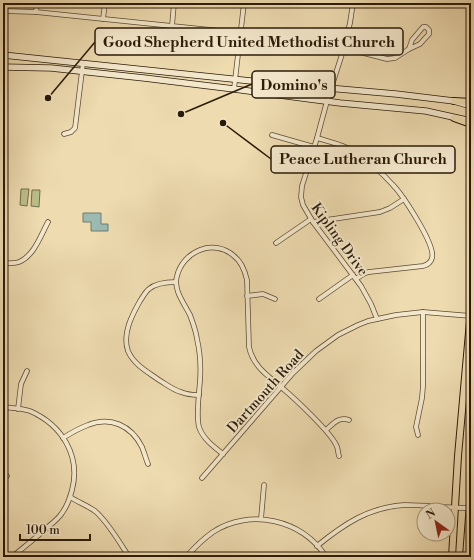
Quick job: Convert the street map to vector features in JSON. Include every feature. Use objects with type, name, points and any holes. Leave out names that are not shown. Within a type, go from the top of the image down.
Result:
[{"type":"main road","points":[[3,55],[471,102]]},
{"type":"main road","points":[[3,67],[82,71],[422,111],[471,121]]},
{"type":"main road","points":[[454,101],[471,106]]},
{"type":"main road","points":[[454,118],[471,125]]},
{"type":"main road","points":[[455,502],[471,314]]},
{"type":"main road","points":[[466,557],[471,490]]},
{"type":"main road","points":[[452,557],[453,542]]},
{"type":"main road","points":[[467,542],[471,551]]},
{"type":"street","points":[[36,12],[37,3]]},
{"type":"street","points":[[103,19],[104,3]]},
{"type":"street","points":[[172,26],[174,3]]},
{"type":"street","points":[[234,89],[244,3]]},
{"type":"street","name":"Kipling Drive","points":[[353,3],[344,48],[330,89],[302,186],[301,197],[303,206],[354,277],[371,304],[377,319]]},
{"type":"street","points":[[3,12],[36,12],[240,33]]},
{"type":"street","points":[[344,48],[387,59],[396,58],[409,49],[420,44],[429,34],[430,31],[426,27],[422,28],[413,39],[409,49]]},
{"type":"street","points":[[64,134],[71,132],[75,128],[83,63]]},
{"type":"street","points":[[272,135],[314,147]]},
{"type":"street","points":[[317,138],[356,152],[384,175],[412,210],[432,253],[432,260],[426,265],[421,267],[369,272],[354,277],[319,299]]},
{"type":"street","points":[[276,243],[312,220],[380,212],[390,208],[404,199]]},
{"type":"street","points":[[3,263],[18,262],[26,258],[35,246],[48,222]]},
{"type":"street","points":[[223,454],[212,446],[199,427],[200,373],[198,340],[193,323],[178,292],[176,282],[178,270],[188,256],[196,251],[206,248],[225,250],[235,256],[245,272],[247,280],[248,337],[250,353],[254,362],[260,370],[281,387],[326,430],[337,445],[339,456]]},
{"type":"street","points":[[176,282],[157,285],[146,292],[130,321],[126,337],[127,347],[130,355],[137,364],[159,379],[180,392],[199,395]]},
{"type":"street","points":[[247,296],[263,294],[275,299]]},
{"type":"street","points":[[418,435],[416,427],[423,386],[423,312]]},
{"type":"street","name":"Dartmouth Road","points":[[202,478],[300,365],[323,346],[344,332],[358,325],[396,315],[423,312],[471,314]]},
{"type":"street","points":[[18,409],[22,384],[27,371]]},
{"type":"street","points":[[3,407],[30,411],[42,417],[50,424],[63,438],[70,449],[75,481],[64,510],[56,520],[12,557]]},
{"type":"street","points":[[326,430],[341,419],[344,418],[349,420]]},
{"type":"street","points":[[63,438],[80,428],[94,423],[106,422],[118,424],[128,429],[135,437],[143,449],[148,464]]},
{"type":"street","points":[[261,519],[264,485]]},
{"type":"street","points":[[70,497],[96,513],[129,557]]},
{"type":"street","points":[[317,546],[350,522],[365,514],[384,508],[406,505],[416,506]]},
{"type":"street","points":[[456,508],[470,508]]},
{"type":"street","points":[[186,557],[206,537],[224,526],[235,522],[261,519],[271,520],[287,525],[302,533],[317,546],[326,557]]},
{"type":"green space","points":[[21,189],[29,189],[27,206],[20,205]]},
{"type":"green space","points":[[32,190],[40,190],[39,207],[31,206]]},
{"type":"water","points":[[83,213],[101,213],[101,224],[108,224],[108,231],[91,231],[91,222],[83,222]]},
{"type":"place","name":"Good Shepherd United Methodist Church","points":[[48,98]]},
{"type":"place","name":"Domino's","points":[[181,114]]},
{"type":"place","name":"Peace Lutheran Church","points":[[223,123]]}]
